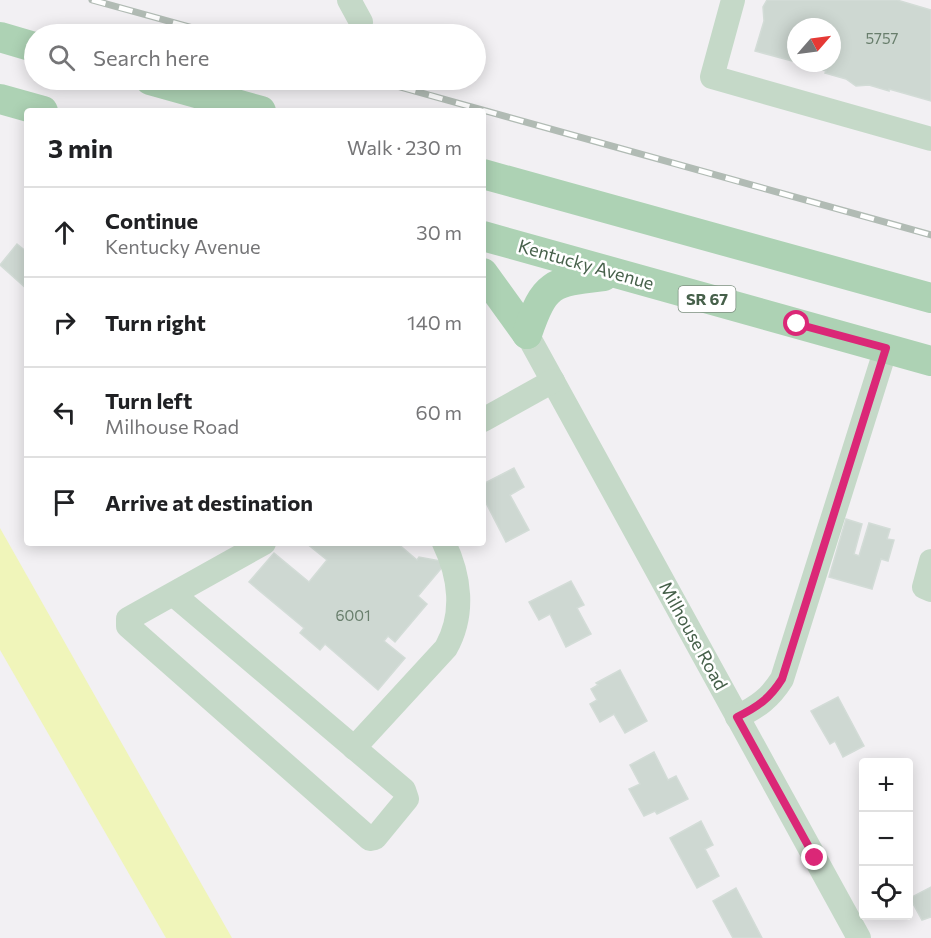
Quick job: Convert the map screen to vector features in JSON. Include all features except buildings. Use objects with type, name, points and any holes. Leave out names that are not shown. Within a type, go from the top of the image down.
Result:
[{"type":"main road","points":[[0,37],[24,44]]},
{"type":"main road","points":[[186,90],[250,108]]},
{"type":"main road","points":[[0,99],[32,108]]},
{"type":"main road","points":[[486,175],[931,298]]},
{"type":"main road","name":"Kentucky Avenue","points":[[486,237],[931,361]]},
{"type":"main road","points":[[527,334],[538,302],[561,281],[619,274]]},
{"type":"main road","points":[[486,277],[527,334]]},
{"type":"street","points":[[349,0],[361,22]]},
{"type":"street","points":[[733,0],[712,77],[931,139]]},
{"type":"street","name":"Milhouse Road","points":[[527,334],[859,938]]},
{"type":"street","points":[[737,717],[757,708],[771,697],[782,679],[886,348]]},
{"type":"street","points":[[486,418],[553,381]]},
{"type":"street","points":[[173,594],[404,790],[407,799],[375,838],[370,839],[128,626],[128,620],[173,594],[259,546]]},
{"type":"street","points":[[354,748],[446,648],[454,634],[457,621],[458,584],[454,566],[445,546]]},
{"type":"street","points":[[931,561],[924,587],[931,590]]},
{"type":"green space","points":[[0,528],[232,938],[166,938],[0,650]]},
{"type":"railway","points":[[92,0],[179,24]]},
{"type":"railway","points":[[411,90],[475,108]]},
{"type":"railway","points":[[486,111],[931,235]]},
{"type":"route","points":[[797,324],[886,348],[782,679],[771,697],[757,708],[737,717],[815,858]]}]
